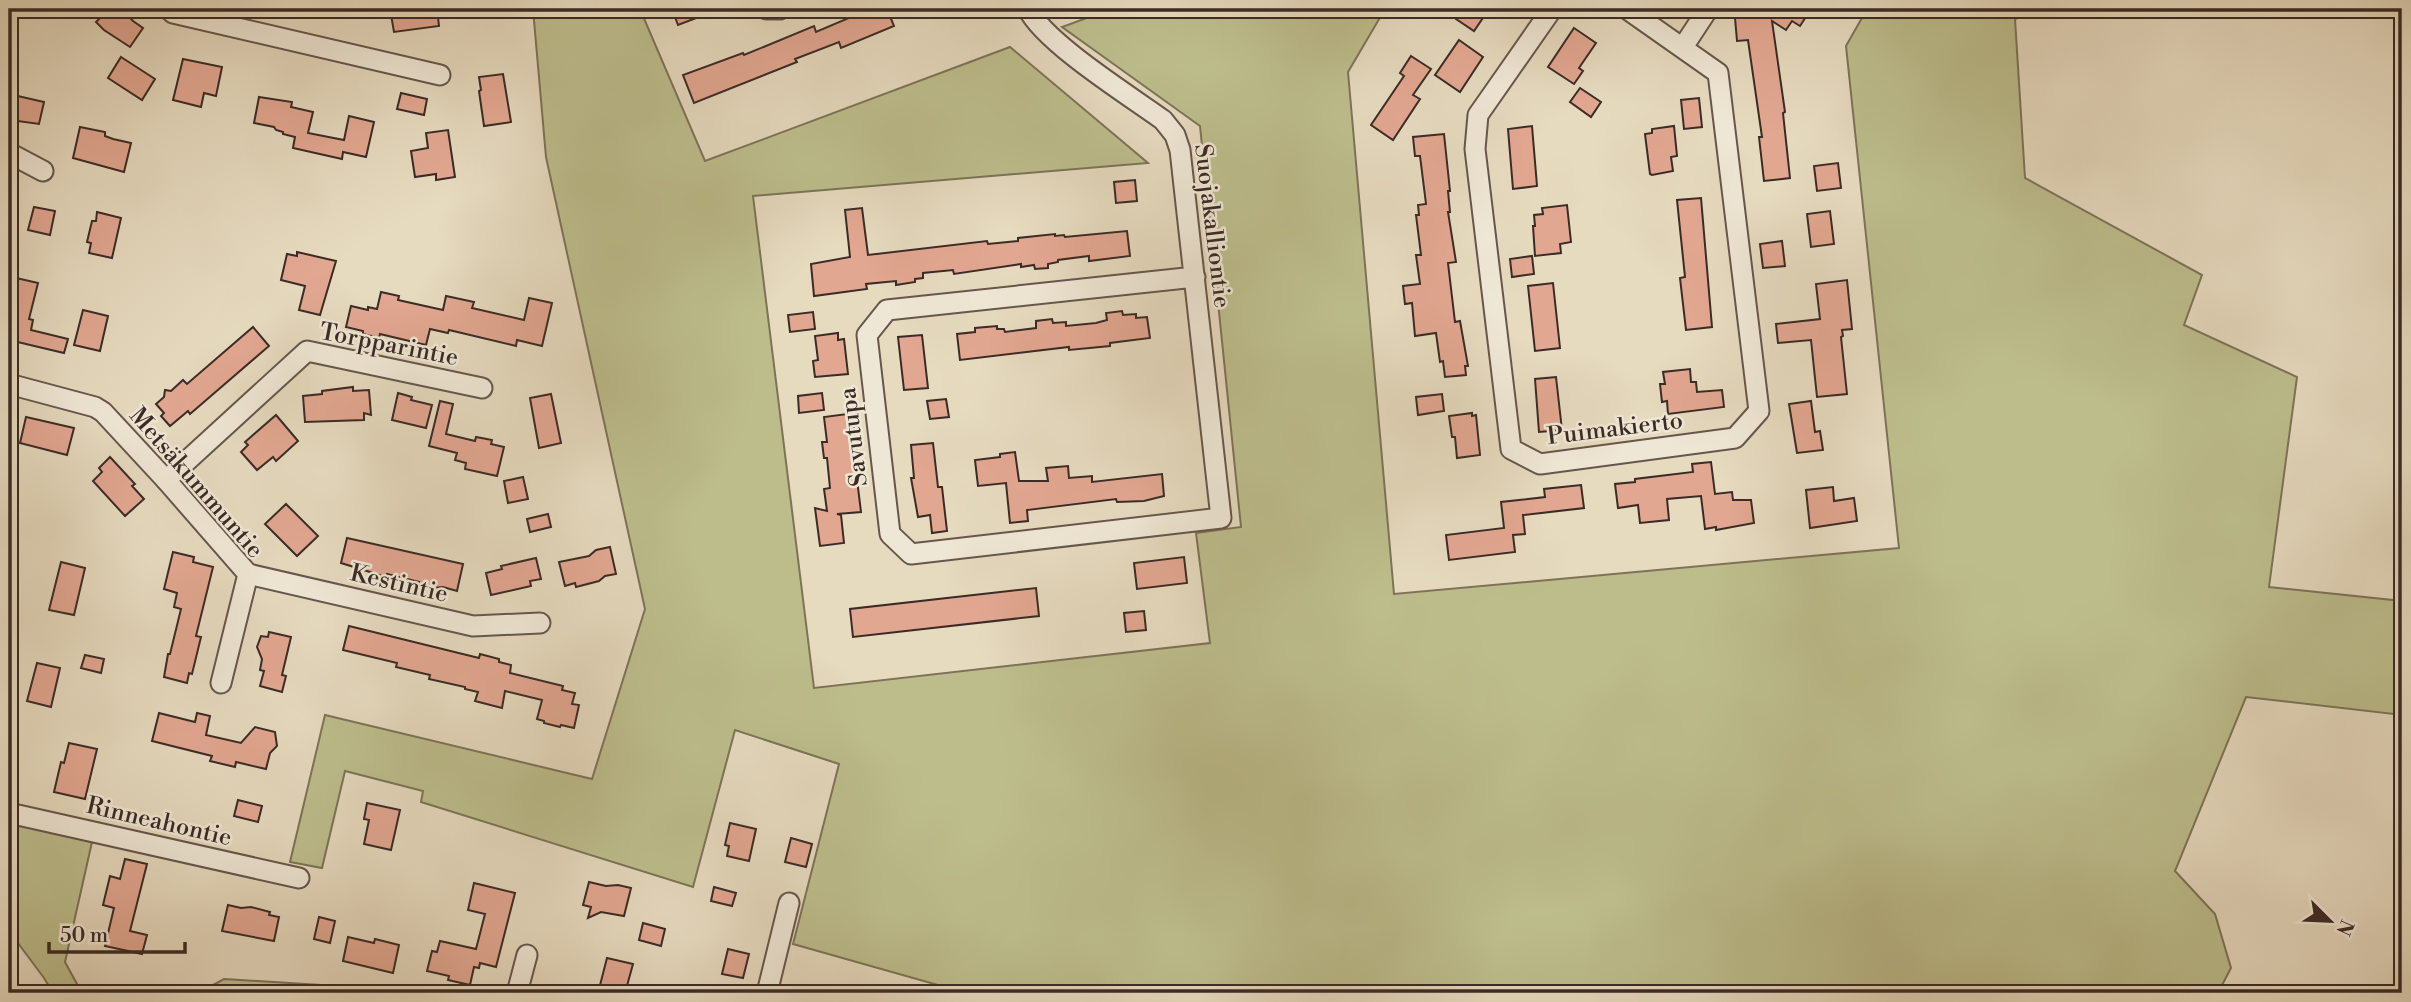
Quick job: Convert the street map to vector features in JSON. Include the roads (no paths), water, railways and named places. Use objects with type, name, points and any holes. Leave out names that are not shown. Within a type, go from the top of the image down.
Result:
[{"type":"street","points":[[169,9],[173,13],[440,75]]},
{"type":"street","points":[[766,9],[780,9]]},
{"type":"street","name":"Suojakalliontie","points":[[1028,9],[1058,43],[1163,120],[1175,135],[1180,150],[1221,518]]},
{"type":"street","name":"Puimakierto","points":[[1552,9],[1478,115],[1475,149],[1511,449],[1540,464],[1735,438],[1759,411],[1718,73],[1683,47]]},
{"type":"street","points":[[1627,9],[1683,47],[1708,9]]},
{"type":"street","points":[[9,153],[43,171]]},
{"type":"street","name":"Savutupa","points":[[1195,276],[887,310],[867,335],[890,534],[911,554],[1221,518]]},
{"type":"street","name":"Torpparintie","points":[[166,480],[307,351],[482,388]]},
{"type":"street","name":"Metsäkummuntie","points":[[9,384],[95,407],[103,412],[248,574],[221,683]]},
{"type":"street","name":"Kestintie","points":[[248,574],[473,626],[540,623]]},
{"type":"street","name":"Rinneahontie","points":[[9,813],[299,878]]},
{"type":"street","points":[[767,993],[789,903]]},
{"type":"street","points":[[517,993],[527,956]]}]
